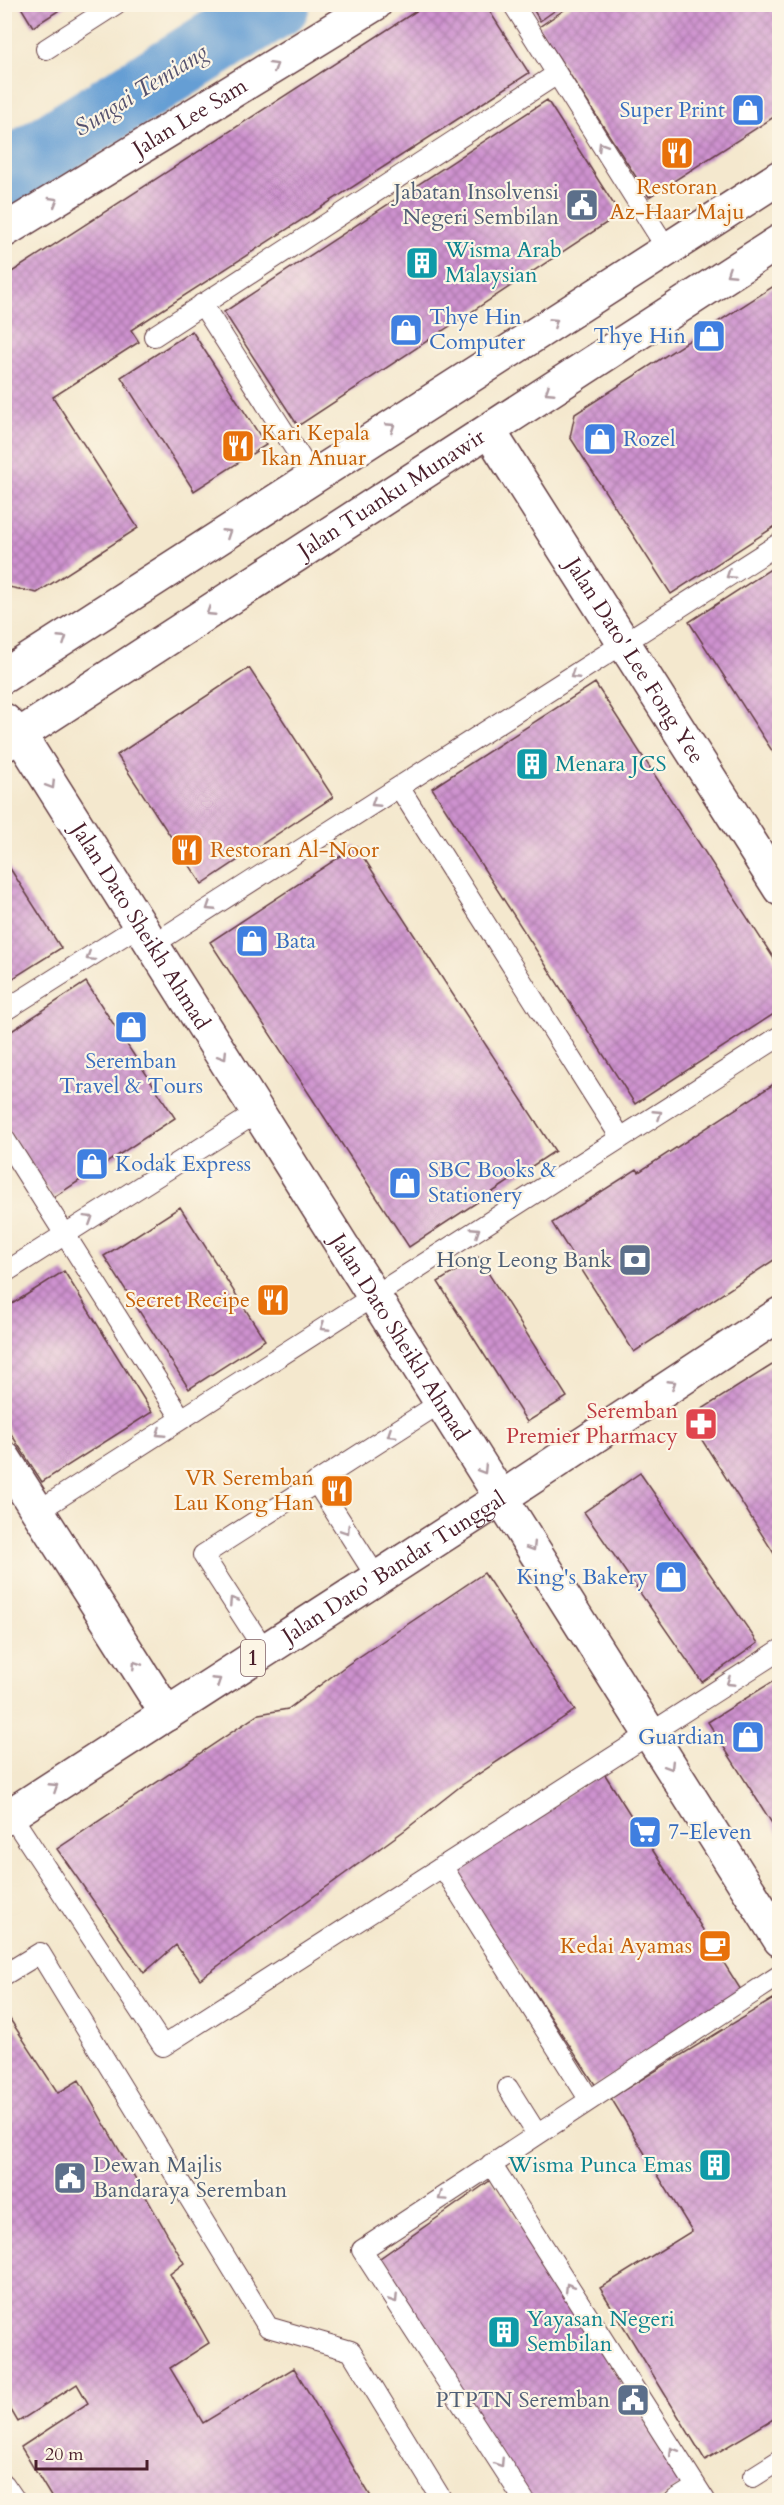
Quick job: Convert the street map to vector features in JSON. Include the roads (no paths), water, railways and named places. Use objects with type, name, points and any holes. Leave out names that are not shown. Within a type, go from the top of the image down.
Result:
[{"type":"main road","name":"Jalan Lee Sam","points":[[4,231],[375,4]]},
{"type":"main road","points":[[10,733],[8,668],[313,477],[780,177]]},
{"type":"main road","name":"Jalan Tuanku Munawir","points":[[10,733],[489,431],[780,242]]},
{"type":"main road","name":"Jalan Dato' Lee Fong Yee","points":[[489,431],[780,890]]},
{"type":"main road","name":"Jalan Dato Sheikh Ahmad","points":[[10,733],[146,935],[780,1940]]},
{"type":"main road","name":"Jalan Dato' Bandar Tunggal","points":[[8,1817],[501,1498],[780,1314]]},
{"type":"main road","points":[[4,1458],[167,1714]]},
{"type":"lane","points":[[46,49],[116,4]]},
{"type":"lane","points":[[513,4],[667,249]]},
{"type":"lane","points":[[154,336],[556,74]]},
{"type":"lane","points":[[202,304],[313,477]]},
{"type":"lane","points":[[4,1011],[146,935],[399,787],[780,543]]},
{"type":"lane","points":[[399,787],[621,1137]]},
{"type":"lane","points":[[38,1511],[780,1036]]},
{"type":"lane","points":[[4,1273],[258,1112]]},
{"type":"lane","points":[[4,1138],[182,1419]]},
{"type":"lane","points":[[265,1651],[203,1554],[440,1403]]},
{"type":"lane","points":[[316,1482],[377,1578]]},
{"type":"lane","points":[[8,1817],[163,2046],[780,1650]]},
{"type":"lane","points":[[442,1866],[589,2099]]},
{"type":"lane","points":[[4,1975],[40,1953],[268,2326],[351,2351],[442,2500]]},
{"type":"lane","points":[[524,2500],[363,2250],[780,1975]]},
{"type":"lane","points":[[507,2088],[537,2134]]},
{"type":"lane","points":[[491,2164],[701,2494],[675,2500]]},
{"type":"lane","points":[[753,2477],[780,2460]]},
{"type":"lane","points":[[4,2484],[15,2500]]},
{"type":"waterway","name":"Sungai Temiang","points":[[4,175],[277,4]]},
{"type":"place","name":"Super Print","points":[[748,110]]},
{"type":"place","name":"Restoran Az-Haar Maju","points":[[677,153]]},
{"type":"place","name":"Jabatan Insolvensi Negeri Sembilan","points":[[582,205]]},
{"type":"place","name":"Wisma Arab Malaysian","points":[[422,263]]},
{"type":"place","name":"Thye Hin Computer","points":[[406,330]]},
{"type":"place","name":"Thye Hin","points":[[709,336]]},
{"type":"place","name":"Rozel","points":[[600,439]]},
{"type":"place","name":"Kari Kepala Ikan Anuar","points":[[238,446]]},
{"type":"place","name":"Menara JCS","points":[[532,764]]},
{"type":"place","name":"Restoran Al-Noor","points":[[187,850]]},
{"type":"place","name":"Bata","points":[[252,941]]},
{"type":"place","name":"Seremban Travel & Tours","points":[[131,1027]]},
{"type":"place","name":"Kodak Express","points":[[92,1164]]},
{"type":"place","name":"SBC Books & Stationery","points":[[405,1183]]},
{"type":"place","name":"Hong Leong Bank","points":[[635,1260]]},
{"type":"place","name":"Secret Recipe","points":[[273,1300]]},
{"type":"place","name":"Seremban Premier Pharmacy","points":[[701,1424]]},
{"type":"place","name":"VR Seremban Lau Kong Han","points":[[337,1491]]},
{"type":"place","name":"King's Bakery","points":[[671,1577]]},
{"type":"place","name":"Guardian","points":[[748,1737]]},
{"type":"place","name":"7-Eleven","points":[[645,1832]]},
{"type":"place","name":"Kedai Ayamas","points":[[715,1946]]},
{"type":"place","name":"Wisma Punca Emas","points":[[715,2165]]},
{"type":"place","name":"Dewan Majlis Bandaraya Seremban","points":[[70,2178]]},
{"type":"place","name":"Yayasan Negeri Sembilan","points":[[504,2332]]},
{"type":"place","name":"PTPTN Seremban","points":[[633,2400]]}]
